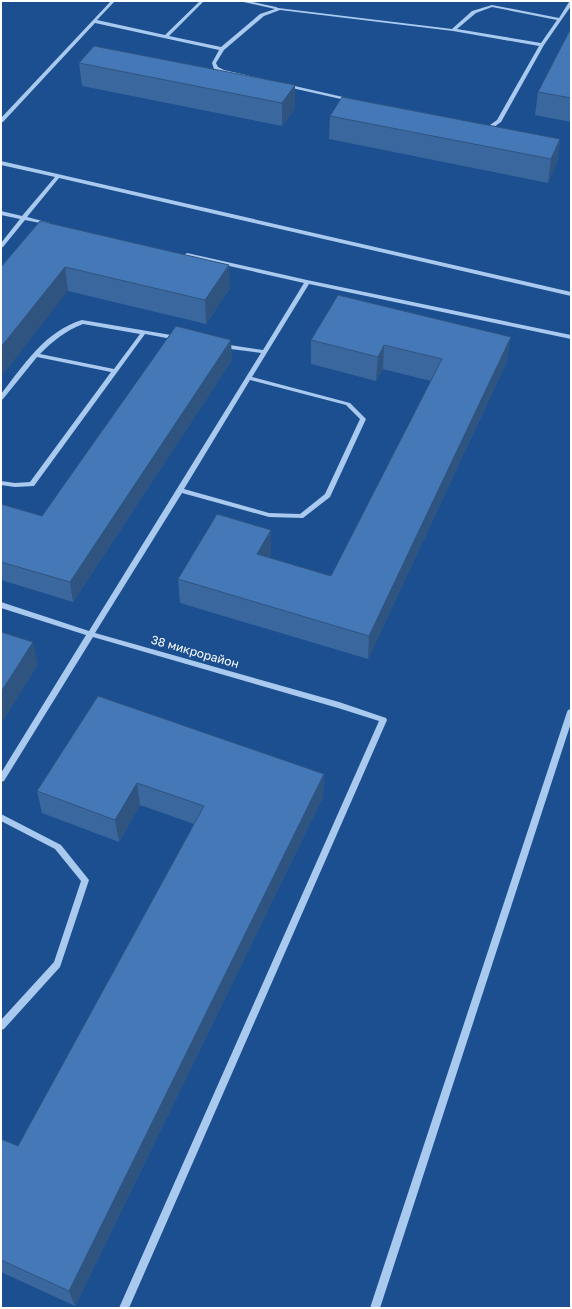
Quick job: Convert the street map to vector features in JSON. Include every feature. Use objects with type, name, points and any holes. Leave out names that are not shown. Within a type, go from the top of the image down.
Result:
[{"type":"street","points":[[1,121],[113,1]]},
{"type":"street","points":[[166,37],[202,1]]},
{"type":"street","points":[[241,1],[280,9],[453,30],[542,45]]},
{"type":"street","points":[[280,9],[262,15],[222,48],[214,63],[216,68],[222,71],[479,129],[492,126],[499,121],[542,45],[571,3]]},
{"type":"street","points":[[453,30],[474,12],[492,6],[559,19]]},
{"type":"street","points":[[94,21],[222,48]]},
{"type":"street","points":[[1,163],[571,294]]},
{"type":"street","points":[[1,246],[58,176]]},
{"type":"street","points":[[1,213],[53,225]]},
{"type":"street","points":[[182,254],[307,282],[571,336]]},
{"type":"street","points":[[1,779],[307,282]]},
{"type":"street","points":[[1,398],[36,355],[56,335],[70,325],[82,322],[181,339]]},
{"type":"street","points":[[1,483],[15,485],[32,484],[143,333]]},
{"type":"street","points":[[218,345],[264,352]]},
{"type":"street","points":[[36,355],[115,371]]},
{"type":"street","points":[[180,490],[269,515],[293,516],[301,516],[328,495],[363,419],[348,404],[248,378]]},
{"type":"street","name":"38 микрорайон","points":[[1,605],[91,634],[339,705],[383,720],[124,1308]]},
{"type":"street","points":[[375,1308],[568,726],[571,712]]},
{"type":"street","points":[[1,817],[58,847],[85,880],[57,964],[1,1026]]},
{"type":"building","points":[[571,28],[571,98],[538,92]]},
{"type":"building","points":[[94,46],[295,85],[282,103],[79,63]]},
{"type":"building","points":[[342,97],[560,139],[551,159],[330,116]]},
{"type":"building","points":[[40,221],[229,265],[205,300],[65,267],[1,347],[1,267]]},
{"type":"building","points":[[338,295],[511,337],[369,636],[178,579],[217,514],[271,530],[257,554],[331,576],[442,359],[384,345],[378,357],[311,340]]},
{"type":"building","points":[[176,326],[231,340],[70,582],[1,562],[1,504],[42,516]]},
{"type":"building","points":[[1,632],[33,642],[1,692]]},
{"type":"building","points":[[98,696],[324,774],[69,1291],[1,1260],[1,1139],[18,1146],[204,806],[137,783],[115,820],[37,791]]}]
